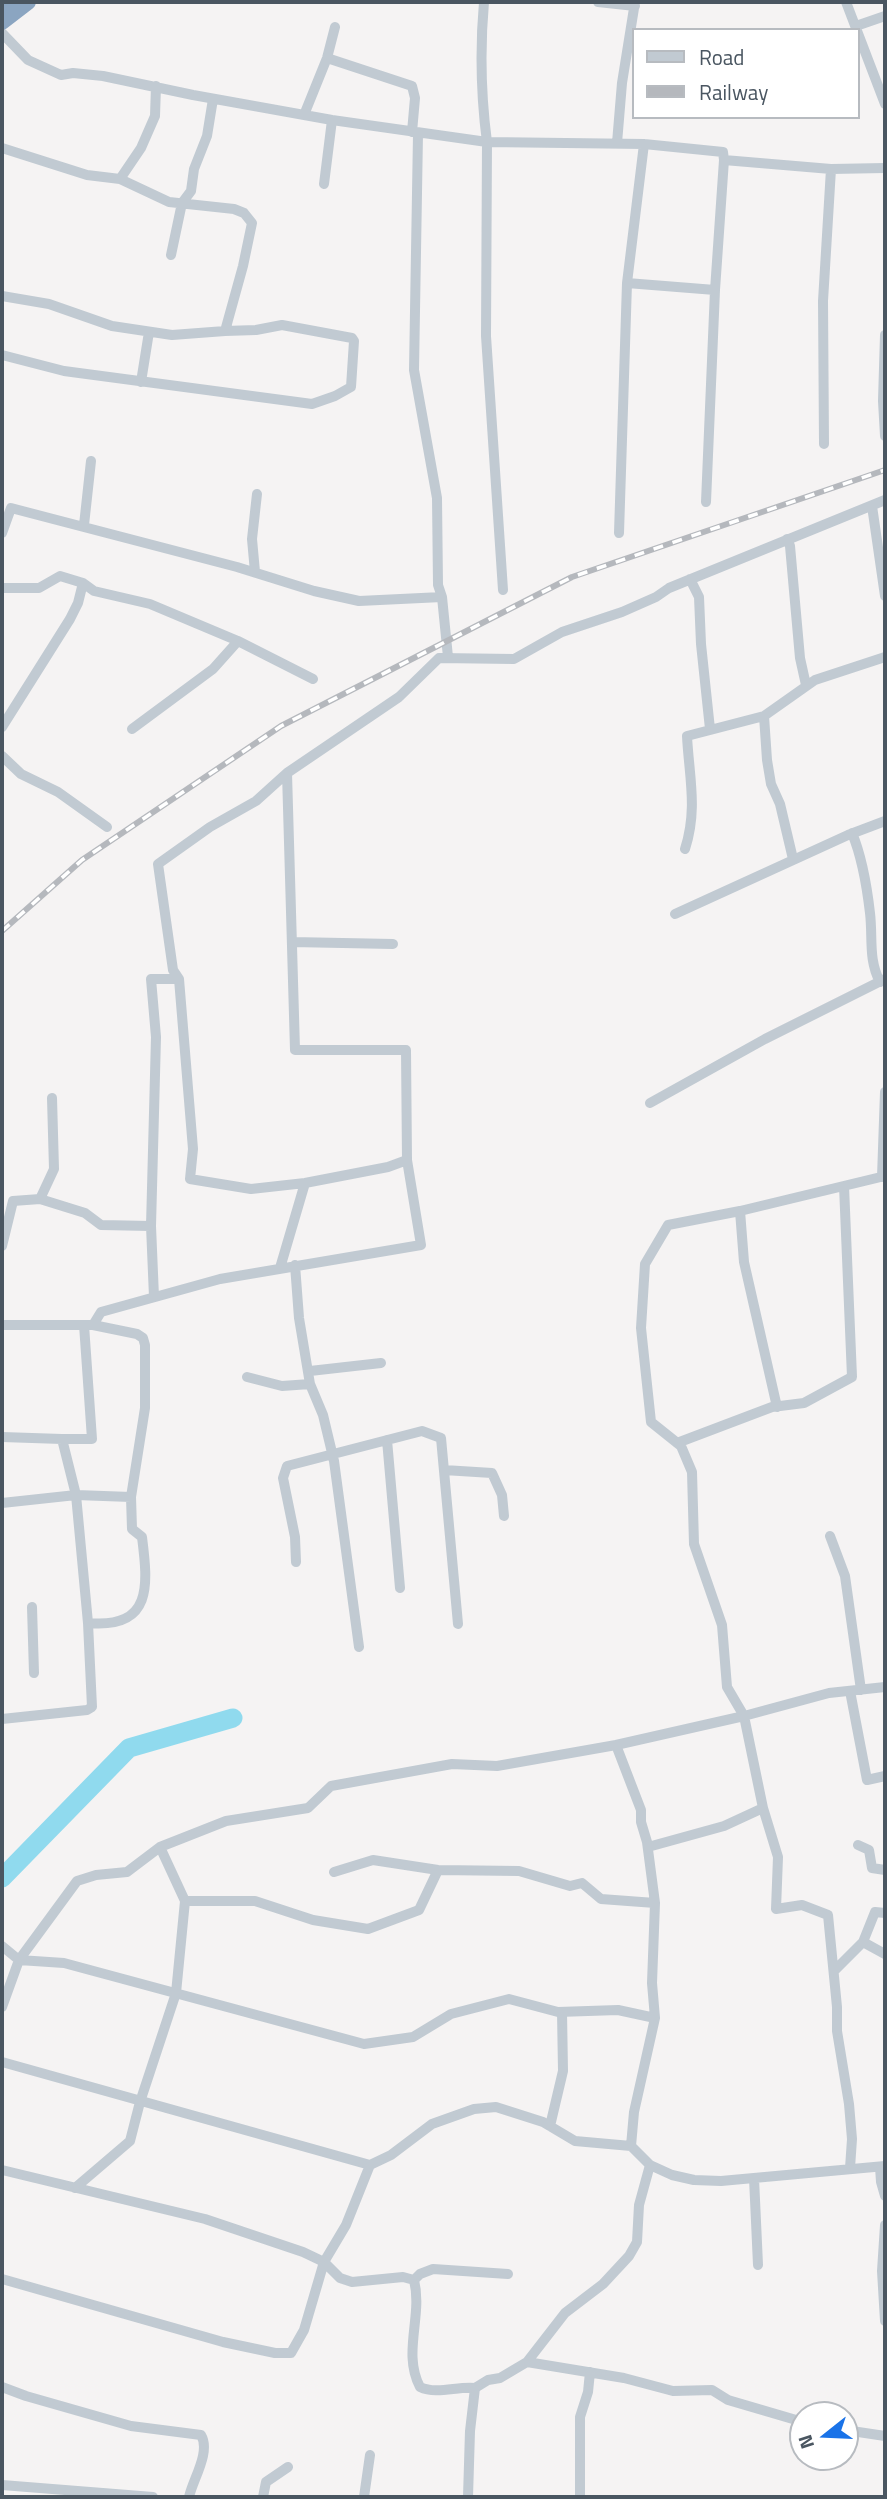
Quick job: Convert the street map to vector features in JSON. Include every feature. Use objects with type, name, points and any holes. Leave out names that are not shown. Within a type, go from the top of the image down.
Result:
[{"type":"highway","points":[[2,5],[7,2]]},
{"type":"highway","points":[[2,22],[28,2]]},
{"type":"street","points":[[484,2],[483,84],[487,142],[486,336],[503,590]]},
{"type":"street","points":[[598,2],[635,4],[622,83],[617,144]]},
{"type":"street","points":[[846,2],[856,26],[885,16]]},
{"type":"street","points":[[304,115],[327,58],[335,27]]},
{"type":"street","points":[[2,33],[28,60],[61,75],[86,74],[332,120],[487,142],[644,144],[723,152],[706,502]]},
{"type":"street","points":[[859,34],[885,104]]},
{"type":"street","points":[[327,58],[412,86],[415,98],[414,370],[437,498],[438,585],[442,597],[448,657]]},
{"type":"street","points":[[120,179],[141,148],[155,116],[156,86]]},
{"type":"street","points":[[171,255],[182,203],[191,191],[194,169],[207,136],[213,99]]},
{"type":"street","points":[[324,184],[332,120]]},
{"type":"street","points":[[619,533],[627,283],[644,144]]},
{"type":"street","points":[[2,148],[87,175],[120,179],[169,202],[234,209],[244,213],[252,223],[225,331]]},
{"type":"street","points":[[724,160],[831,169],[885,168]]},
{"type":"street","points":[[824,444],[823,300],[831,169]]},
{"type":"street","points":[[627,283],[715,290]]},
{"type":"street","points":[[2,296],[49,304],[112,326],[172,335],[256,330],[282,325],[352,338],[354,341],[351,387],[312,404],[64,372],[2,355]]},
{"type":"street","points":[[141,382],[149,332]]},
{"type":"street","points":[[885,335],[885,436]]},
{"type":"street","points":[[84,526],[91,461]]},
{"type":"street","points":[[255,572],[252,539],[257,494]]},
{"type":"street","points":[[407,1160],[388,1167],[305,1183],[251,1189],[190,1179],[193,1149],[179,979],[173,970],[158,864],[210,827],[256,801],[287,773],[400,697],[439,658],[514,659],[562,632],[622,612],[690,579],[885,500]]},
{"type":"street","points":[[872,506],[885,596]]},
{"type":"street","points":[[2,533],[7,507],[359,601],[442,597]]},
{"type":"street","points":[[787,539],[790,546],[800,658],[806,685]]},
{"type":"street","points":[[2,588],[39,588],[60,576],[83,583],[94,591],[150,604],[238,641],[313,679]]},
{"type":"street","points":[[690,579],[699,597],[710,730]]},
{"type":"street","points":[[2,727],[70,619],[83,583]]},
{"type":"street","points":[[132,729],[213,669],[238,641]]},
{"type":"street","points":[[685,849],[692,822],[693,792],[687,736],[764,716],[815,680],[885,657]]},
{"type":"street","points":[[764,716],[771,784],[780,804],[793,859]]},
{"type":"street","points":[[2,756],[21,774],[58,792],[107,827]]},
{"type":"street","points":[[2,1437],[92,1439],[89,1325],[101,1312],[220,1279],[421,1245],[407,1160],[406,1050],[295,1050],[287,773]]},
{"type":"street","points":[[676,914],[793,859],[885,821]]},
{"type":"street","points":[[650,1103],[765,1039],[883,981],[872,960],[870,914],[858,846],[852,833]]},
{"type":"street","points":[[292,942],[393,944]]},
{"type":"street","points":[[155,1297],[150,1226],[156,1037],[151,979],[179,979]]},
{"type":"street","points":[[850,2168],[852,2139],[849,2104],[837,2031],[828,1915],[802,1905],[776,1909],[778,1857],[763,1808],[744,1716],[727,1687],[722,1625],[694,1544],[692,1472],[681,1446],[651,1422],[641,1328],[645,1264],[668,1225],[740,1211],[884,1176],[885,1092]]},
{"type":"street","points":[[40,1199],[54,1169],[52,1098]]},
{"type":"street","points":[[280,1268],[305,1183]]},
{"type":"street","points":[[677,1443],[777,1407],[804,1403],[852,1377],[844,1186]]},
{"type":"street","points":[[2,1246],[13,1201],[40,1199],[85,1213],[101,1225],[150,1226]]},
{"type":"street","points":[[740,1211],[744,1262],[777,1407]]},
{"type":"street","points":[[295,1265],[299,1318],[310,1371],[310,1384],[323,1415],[332,1454],[359,1647]]},
{"type":"street","points":[[2,1325],[89,1325],[137,1334],[143,1338],[145,1408],[131,1497],[132,1529],[142,1537],[146,1571],[142,1602],[127,1619],[117,1623],[88,1623]]},
{"type":"street","points":[[310,1371],[381,1363]]},
{"type":"street","points":[[247,1377],[282,1386],[310,1384]]},
{"type":"street","points":[[296,1562],[295,1537],[282,1478],[287,1466],[422,1431],[441,1438],[458,1624]]},
{"type":"street","points":[[2,1718],[87,1710],[92,1707],[88,1623],[76,1495],[62,1439]]},
{"type":"street","points":[[387,1440],[400,1588]]},
{"type":"street","points":[[444,1470],[492,1473],[502,1495],[504,1516]]},
{"type":"street","points":[[2,1503],[76,1495],[131,1497]]},
{"type":"street","points":[[830,1536],[845,1576],[867,1780],[885,1776]]},
{"type":"street","points":[[32,1607],[34,1673]]},
{"type":"street","points":[[2,2007],[19,1960],[78,1881],[96,1875],[127,1872],[160,1847],[226,1821],[308,1808],[331,1786],[452,1764],[497,1766],[616,1745],[744,1716],[829,1693],[885,1687]]},
{"type":"street","points":[[616,1745],[641,1810],[655,1903],[652,1983],[654,2018],[634,2112],[631,2146]]},
{"type":"street","points":[[648,1847],[724,1826],[763,1808]]},
{"type":"street","points":[[858,1846],[869,1850],[872,1868],[885,1870]]},
{"type":"street","points":[[75,2188],[130,2141],[176,1993],[185,1901],[160,1847]]},
{"type":"street","points":[[334,1872],[373,1860],[438,1870],[519,1871],[570,1886],[582,1883],[601,1899],[655,1903]]},
{"type":"street","points":[[185,1901],[255,1901],[313,1920],[368,1929],[419,1910],[438,1870]]},
{"type":"street","points":[[834,1971],[863,1942],[875,1912],[885,1913]]},
{"type":"street","points":[[863,1942],[885,1954]]},
{"type":"street","points":[[2,1946],[19,1960],[64,1963],[364,2044],[413,2037],[451,2014],[509,1999],[562,2012],[618,2010],[654,2018]]},
{"type":"street","points":[[550,2126],[563,2071],[562,2012]]},
{"type":"street","points":[[2,2062],[370,2165],[391,2155],[432,2124],[474,2109],[496,2107],[550,2126],[575,2141],[631,2146],[650,2165],[694,2180],[721,2181],[883,2166],[881,2182],[885,2196]]},
{"type":"street","points":[[2,2279],[223,2342],[275,2353],[291,2353],[304,2330],[324,2262],[346,2225],[370,2165]]},
{"type":"street","points":[[508,2274],[433,2269],[420,2273],[414,2280],[417,2307],[412,2364],[420,2387],[429,2391],[475,2388],[488,2380],[500,2378],[527,2362],[565,2313],[603,2284],[629,2256],[637,2242],[639,2205],[650,2165]]},
{"type":"street","points":[[2,2169],[205,2219],[303,2252],[324,2262],[340,2278],[352,2282],[403,2277],[414,2280]]},
{"type":"street","points":[[754,2178],[758,2265]]},
{"type":"street","points":[[885,2225],[881,2271],[885,2321]]},
{"type":"street","points":[[527,2362],[590,2372],[673,2391],[712,2390],[728,2400],[789,2418]]},
{"type":"street","points":[[580,2497],[580,2417],[588,2392],[590,2372]]},
{"type":"street","points":[[2,2387],[131,2426],[201,2435],[204,2448],[189,2497]]},
{"type":"street","points":[[468,2497],[470,2431],[475,2388]]},
{"type":"street","points":[[859,2432],[885,2436]]},
{"type":"street","points":[[364,2497],[370,2455]]},
{"type":"street","points":[[263,2497],[266,2482],[288,2467]]},
{"type":"street","points":[[2,2485],[153,2497]]},
{"type":"waterway","points":[[2,1878],[129,1748],[233,1718]]},
{"type":"railway","points":[[2,931],[82,860],[281,726],[572,577],[885,470]]}]
